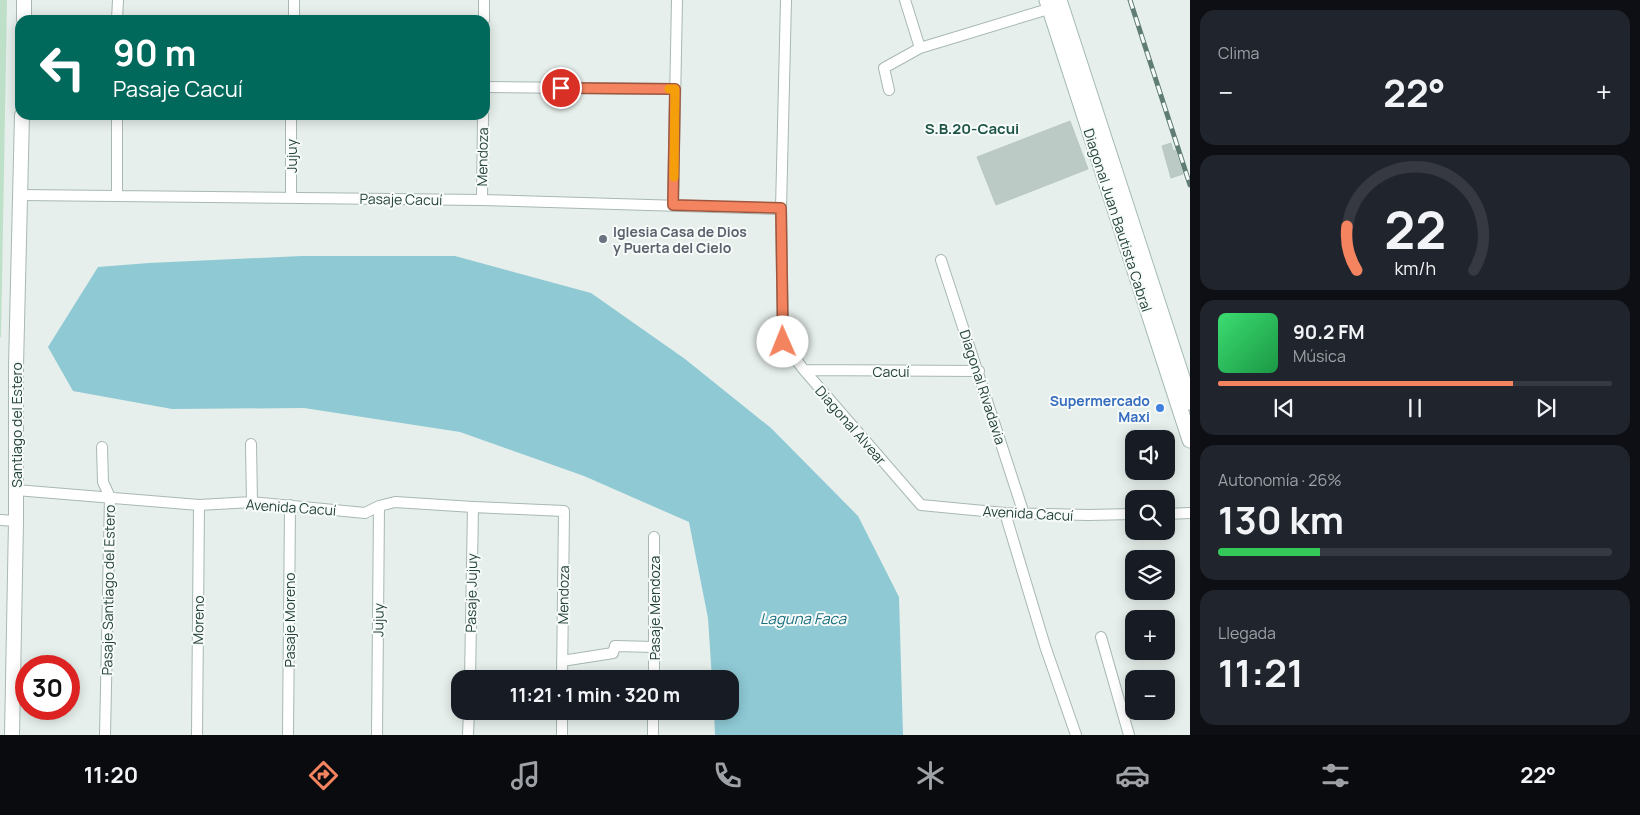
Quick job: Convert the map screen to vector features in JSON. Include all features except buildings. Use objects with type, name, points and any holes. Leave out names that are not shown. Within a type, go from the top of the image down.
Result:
[{"type":"main road","name":"Diagonal Juan Bautista Cabral","points":[[1054,3],[1147,289],[1190,440]]},
{"type":"main road","name":"Diagonal Juan Bautista Cabral","points":[[1147,289],[1190,402]]},
{"type":"street","points":[[24,0],[24,15]]},
{"type":"street","points":[[117,15],[118,0]]},
{"type":"street","points":[[294,0],[294,15]]},
{"type":"street","points":[[484,0],[484,15]]},
{"type":"street","points":[[673,205],[677,0]]},
{"type":"street","points":[[781,208],[786,0]]},
{"type":"street","points":[[905,0],[920,48]]},
{"type":"street","points":[[890,90],[884,68],[920,48],[1054,3]]},
{"type":"street","points":[[490,87],[675,89]]},
{"type":"street","name":"Santiago del Estero","points":[[12,735],[16,521],[16,366],[22,120]]},
{"type":"street","points":[[117,120],[117,195]]},
{"type":"street","name":"Jujuy","points":[[290,198],[291,120]]},
{"type":"street","name":"Mendoza","points":[[482,200],[483,120]]},
{"type":"street","name":"Pasaje Cacuí","points":[[21,195],[482,200],[781,208]]},
{"type":"street","name":"Diagonal Alvear","points":[[781,208],[783,342],[804,370],[922,505]]},
{"type":"street","name":"Diagonal Rivadavia","points":[[941,260],[979,371],[1024,514]]},
{"type":"street","name":"Cacuí","points":[[804,370],[979,371]]},
{"type":"street","points":[[250,444],[252,502]]},
{"type":"street","name":"Pasaje Santiago del Estero","points":[[102,447],[103,482],[110,497],[105,735]]},
{"type":"street","name":"Avenida Cacuí","points":[[16,490],[199,505],[252,502],[365,513],[379,506],[395,502],[564,511]]},
{"type":"street","name":"Moreno","points":[[197,735],[199,505]]},
{"type":"street","name":"Pasaje Moreno","points":[[288,735],[290,505]]},
{"type":"street","name":"Avenida Cacuí","points":[[922,505],[1024,514],[1125,514]]},
{"type":"street","name":"Jujuy","points":[[377,735],[379,506]]},
{"type":"street","name":"Pasaje Jujuy","points":[[470,670],[473,507]]},
{"type":"street","name":"Mendoza","points":[[562,670],[564,511]]},
{"type":"street","points":[[1004,513],[1045,646],[1076,735]]},
{"type":"street","points":[[1175,514],[1190,513]]},
{"type":"street","points":[[0,520],[16,521]]},
{"type":"street","name":"Pasaje Mendoza","points":[[654,536],[654,670]]},
{"type":"street","points":[[1101,636],[1128,735]]},
{"type":"street","points":[[562,661],[613,653],[615,646],[654,647]]},
{"type":"street","points":[[468,735],[469,720]]},
{"type":"street","points":[[562,720],[562,735]]},
{"type":"street","points":[[653,720],[653,735]]},
{"type":"green space","points":[[0,0],[7,0],[1,337],[0,337]]},
{"type":"water","name":"Laguna Faca","points":[[302,256],[455,256],[591,293],[685,359],[771,428],[858,516],[899,597],[903,735],[715,735],[714,720],[739,720],[739,670],[711,670],[708,618],[689,522],[584,476],[460,432],[304,408],[172,409],[73,391],[48,347],[98,267]]},
{"type":"railway","points":[[1130,0],[1190,185]]},
{"type":"slow traffic","points":[[669,89],[675,89],[674,177]]},
{"type":"place","name":"Iglesia Casa de Dios y Puerta del Cielo","points":[[603,239]]},
{"type":"place","name":"Supermercado Maxi","points":[[1160,408]]},
{"type":"district","name":"S.B.20-Cacui","points":[[972,128]]},
{"type":"route","points":[[561,88],[675,89],[673,205],[781,208],[783,342]]}]
